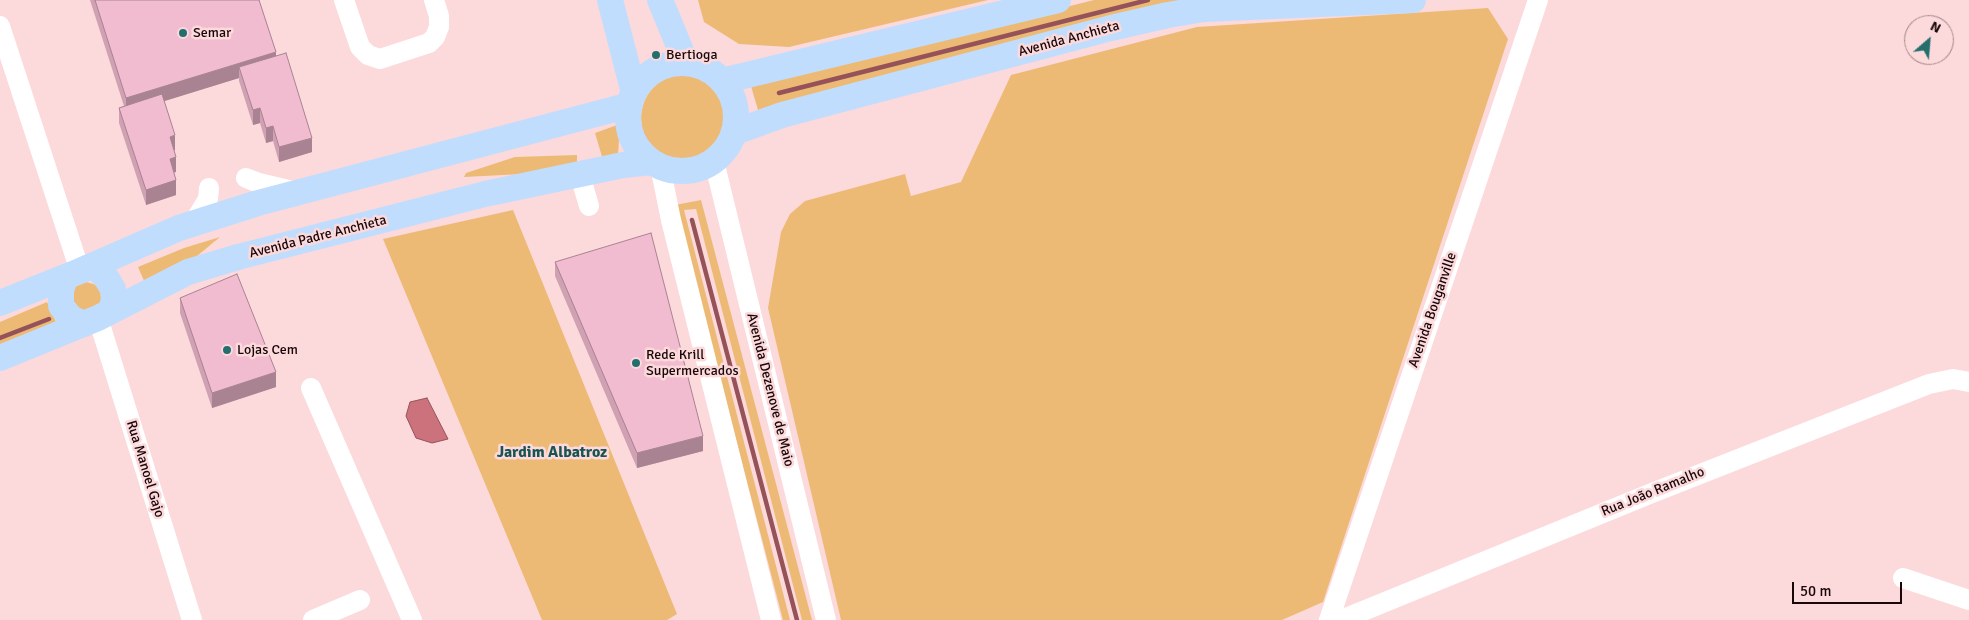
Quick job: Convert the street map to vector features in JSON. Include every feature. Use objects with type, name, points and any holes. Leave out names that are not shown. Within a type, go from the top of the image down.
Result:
[{"type":"main road","points":[[610,0],[632,99]]},
{"type":"main road","points":[[660,0],[686,63]]},
{"type":"main road","points":[[722,81],[1058,0]]},
{"type":"main road","name":"Avenida Anchieta","points":[[735,132],[782,114],[1111,28],[1168,15],[1204,9],[1413,0]]},
{"type":"main road","points":[[686,63],[706,69],[722,81],[732,96],[736,114],[735,132],[727,148],[714,161],[702,168],[688,171],[674,170],[656,164],[640,151],[632,136],[628,121],[632,99],[640,83],[661,67],[686,63]]},
{"type":"main road","points":[[0,303],[193,224],[297,192],[632,99]]},
{"type":"main road","name":"Avenida Padre Anchieta","points":[[0,358],[97,318],[188,272],[485,194],[623,165],[656,164]]},
{"type":"main road","points":[[79,271],[107,279],[113,289],[114,299],[97,318],[70,318],[61,306],[61,291],[79,271]]},
{"type":"street","points":[[344,0],[360,47],[368,55],[380,59],[429,43],[435,37],[439,27],[439,16],[434,0]]},
{"type":"street","name":"Avenida Bouganville","points":[[1329,620],[1538,0]]},
{"type":"street","points":[[0,26],[79,271]]},
{"type":"street","name":"Avenida Dezenove de Maio","points":[[714,161],[826,620]]},
{"type":"street","points":[[656,164],[771,620]]},
{"type":"street","points":[[580,175],[589,206]]},
{"type":"street","points":[[246,178],[297,192]]},
{"type":"street","points":[[193,224],[208,199],[209,188]]},
{"type":"street","name":"Rua Manoel Gajo","points":[[97,318],[192,620]]},
{"type":"street","name":"Rua João Ramalho","points":[[1341,620],[1652,492],[1929,384],[1952,379],[1969,382]]},
{"type":"street","points":[[311,388],[412,620]]},
{"type":"street","points":[[1903,578],[1969,600]]},
{"type":"street","points":[[314,620],[360,600]]},
{"type":"shaded area","points":[[698,0],[988,0],[789,47],[739,44],[704,22]]},
{"type":"shaded area","points":[[1094,0],[1212,0],[758,110],[751,86]]},
{"type":"shaded area","points":[[1488,8],[1508,39],[1323,602],[1282,620],[841,620],[768,308],[781,232],[790,214],[805,201],[905,174],[911,196],[961,182],[1011,75],[1197,27]]},
{"type":"shaded area","points":[[685,74],[702,77],[716,87],[726,101],[729,118],[726,135],[716,149],[702,159],[685,162],[668,159],[654,149],[644,135],[641,118],[644,101],[654,87],[668,77]]},
{"type":"shaded area","points":[[620,124],[618,155],[603,160],[595,133]]},
{"type":"shaded area","points":[[577,155],[577,167],[542,173],[464,177],[466,173],[515,157]]},
{"type":"shaded area","points":[[701,200],[812,620],[802,620],[696,209],[684,210],[790,620],[783,620],[675,205]]},
{"type":"shaded area","points":[[513,210],[677,614],[667,620],[542,620],[383,239]]},
{"type":"shaded area","points":[[220,237],[191,261],[145,283],[138,267],[184,248]]},
{"type":"shaded area","points":[[86,282],[97,285],[100,289],[102,306],[79,314],[70,295],[76,286]]},
{"type":"shaded area","points":[[47,302],[57,324],[0,347],[0,322]]},
{"type":"shaded area","points":[[427,398],[448,439],[432,443],[416,438],[406,416],[410,402]]},
{"type":"building","name":"Semar","points":[[95,0],[259,0],[276,52],[126,98]]},
{"type":"building","points":[[286,53],[312,138],[279,147],[273,126],[266,128],[260,108],[253,110],[239,67]]},
{"type":"building","points":[[162,94],[175,135],[170,137],[176,157],[170,159],[176,180],[146,190],[119,108]]},
{"type":"building","name":"Rede Krill Supermercados","points":[[651,233],[703,436],[637,453],[555,262]]},
{"type":"building","name":"Lojas Cem","points":[[237,274],[276,372],[212,393],[180,298]]},
{"type":"waterway","points":[[779,93],[1148,0]]},
{"type":"waterway","points":[[692,220],[797,620]]},
{"type":"waterway","points":[[0,338],[49,319]]},
{"type":"place","name":"Semar","points":[[183,33]]},
{"type":"place","name":"Bertioga","points":[[656,55]]},
{"type":"place","name":"Lojas Cem","points":[[227,350]]},
{"type":"place","name":"Rede Krill Supermercados","points":[[636,363]]},
{"type":"district","name":"Jardim Albatroz","points":[[552,453]]}]
